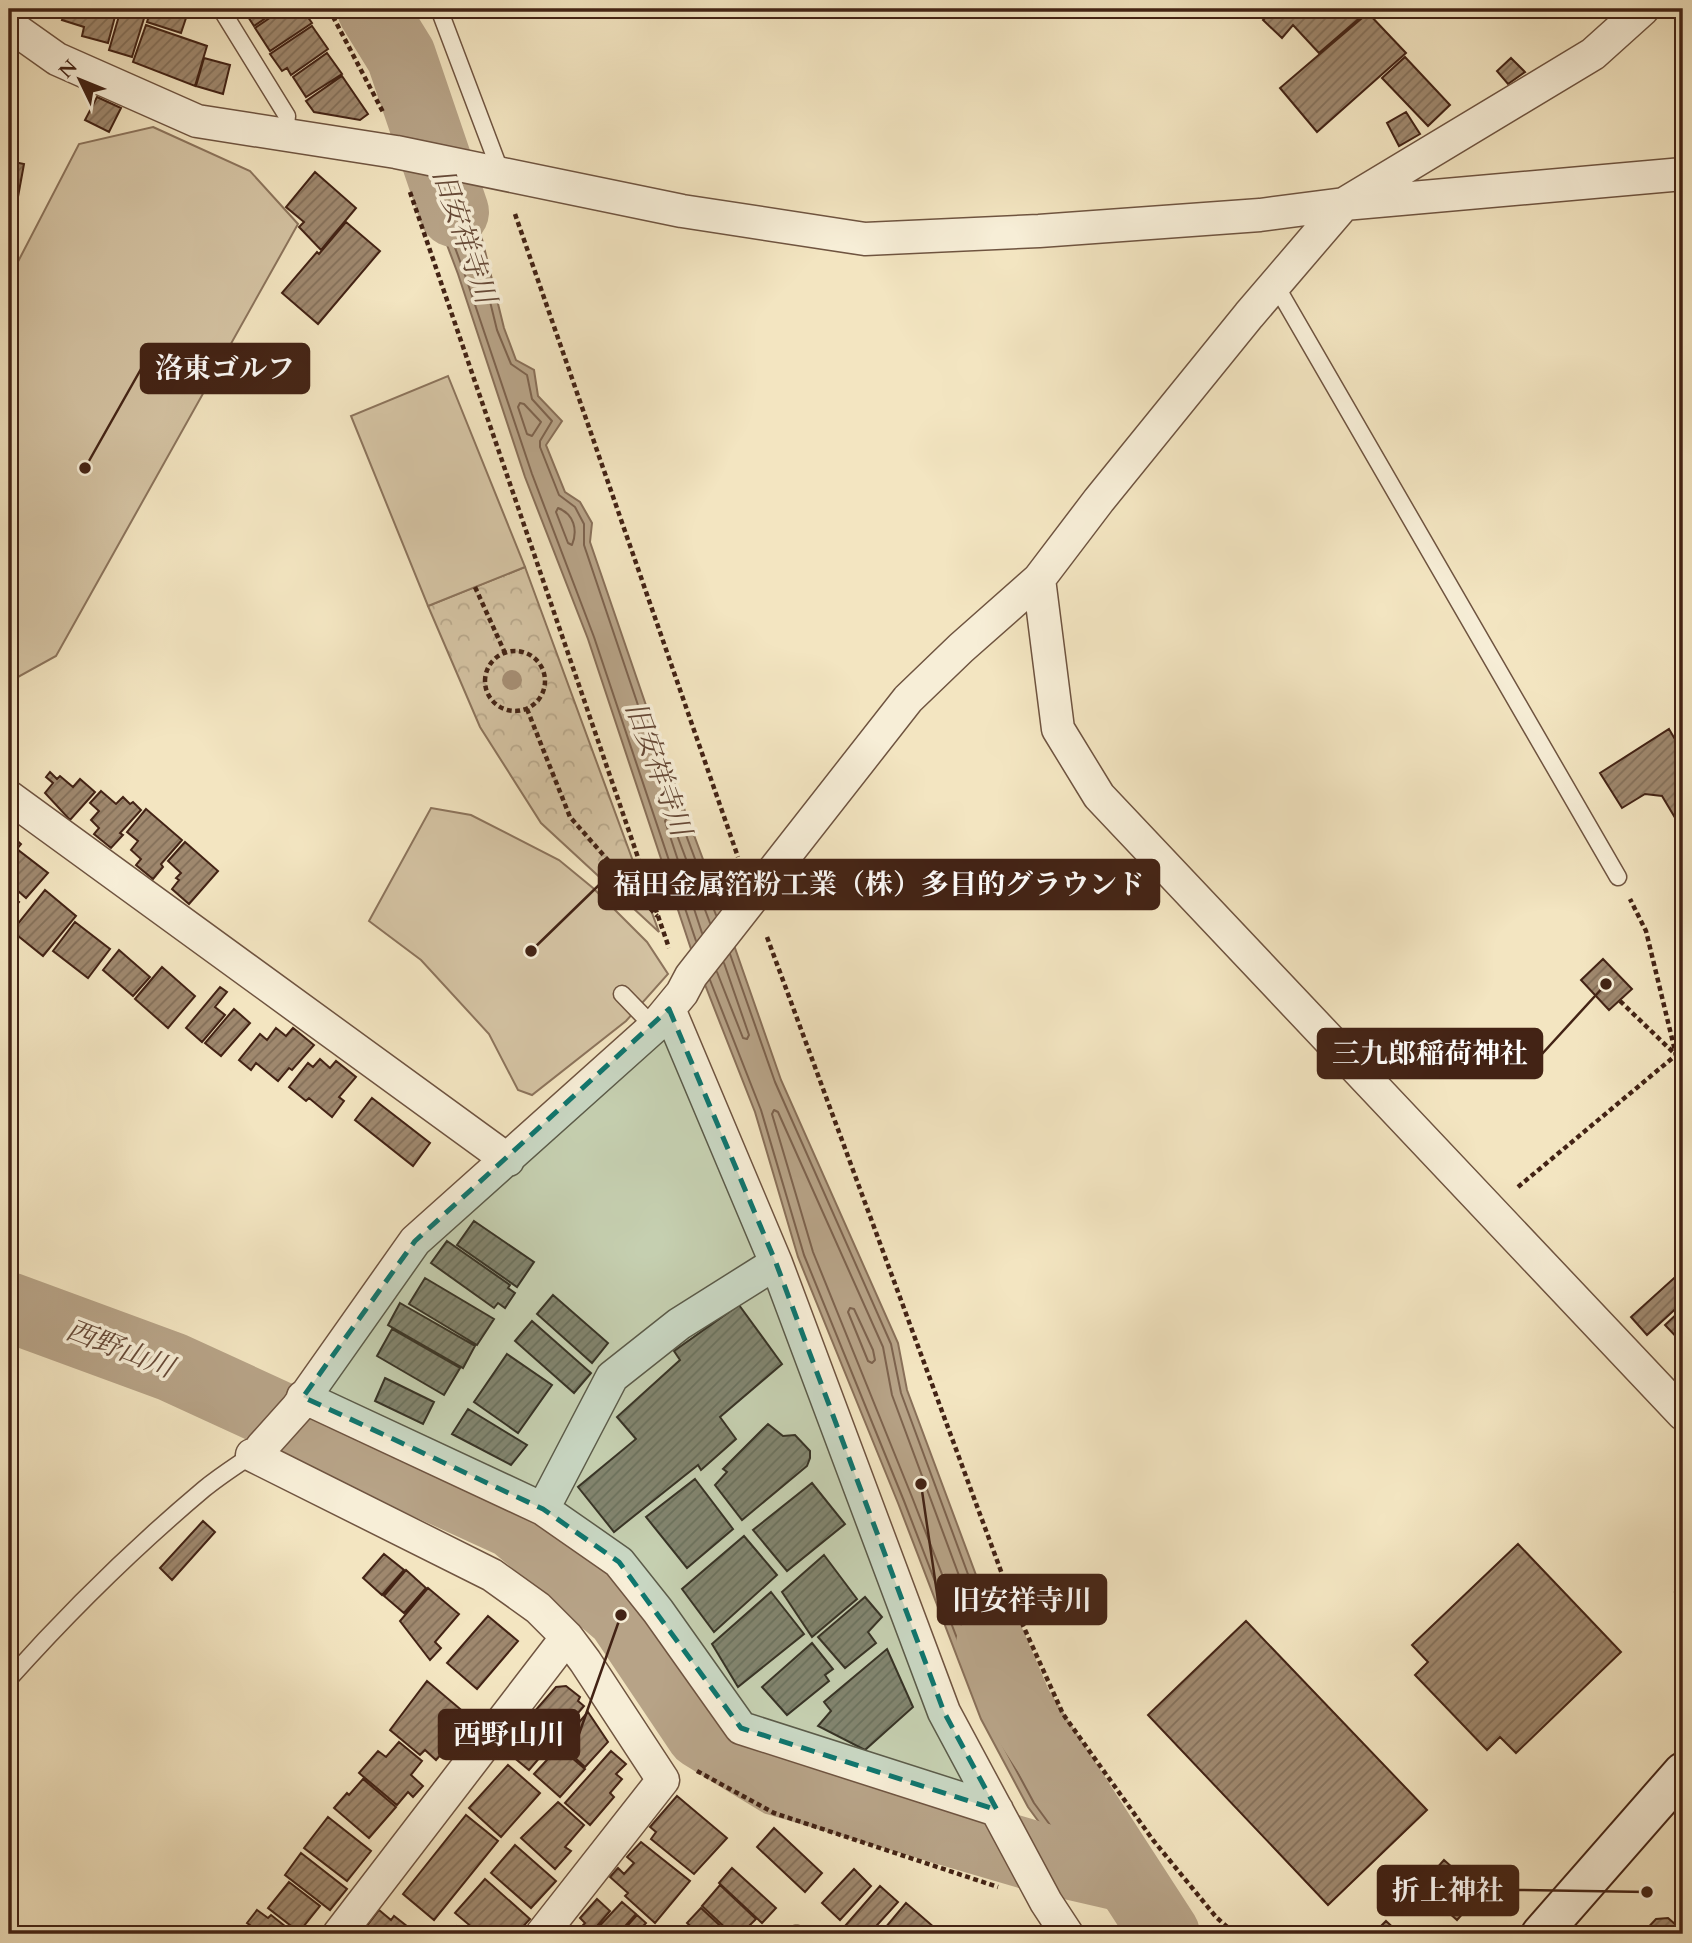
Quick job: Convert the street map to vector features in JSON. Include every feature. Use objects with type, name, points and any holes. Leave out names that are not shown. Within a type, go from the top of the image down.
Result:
[{"type":"main road","points":[[1541,1934],[1683,1772]]},
{"type":"street","points":[[542,1934],[663,1780],[585,1661],[567,1637],[538,1608],[492,1575],[257,1451],[300,1402],[415,1241],[508,1160],[674,1001],[908,699],[1039,579],[1107,489],[1343,204],[1593,54],[1643,9]]},
{"type":"street","points":[[9,24],[57,59],[197,121],[396,152],[681,211],[865,239],[1246,216],[1343,204],[1683,174]]},
{"type":"street","points":[[1039,579],[1058,729],[1099,796],[1683,1415]]},
{"type":"street","points":[[9,797],[508,1160]]},
{"type":"street","points":[[674,1001],[776,1263],[944,1712],[1046,1902],[1067,1934]]},
{"type":"street","points":[[544,1509],[612,1377],[679,1324],[776,1263]]},
{"type":"street","points":[[300,1402],[544,1509],[619,1562],[741,1728],[997,1810]]},
{"type":"street","points":[[339,1934],[567,1637]]},
{"type":"lane","points":[[221,9],[286,116],[285,135]]},
{"type":"lane","points":[[439,9],[501,173]]},
{"type":"lane","points":[[1275,284],[1618,877]]},
{"type":"lane","points":[[622,994],[674,1001]]},
{"type":"lane","points":[[9,1679],[44,1641],[205,1488],[257,1451]]},
{"type":"path","points":[[329,9],[385,116],[659,919],[674,1001]]},
{"type":"path","points":[[501,173],[751,902],[1012,1601],[1063,1714],[1153,1840],[1216,1917],[1235,1934]]},
{"type":"path","points":[[475,587],[505,653]]},
{"type":"path","points":[[514,652],[532,657],[543,671],[543,690],[539,700],[527,709],[501,709],[487,694],[486,673],[497,657],[505,653],[514,652]]},
{"type":"path","points":[[527,709],[570,817],[659,919]]},
{"type":"path","points":[[1618,877],[1646,932],[1676,1055]]},
{"type":"path","points":[[1619,1001],[1676,1055]]},
{"type":"path","points":[[1528,1178],[1683,1048]]},
{"type":"path","points":[[696,1770],[774,1813],[1046,1902]]},
{"type":"highlighted area","points":[[669,1009],[776,1263],[944,1712],[997,1810],[741,1728],[619,1562],[543,1509],[303,1397],[415,1241]]},
{"type":"green space","points":[[153,127],[250,171],[298,224],[56,656],[9,682],[9,279],[79,144]]},
{"type":"green space","points":[[448,376],[525,567],[428,606],[351,416]]},
{"type":"green space","points":[[525,567],[659,932],[541,823],[480,727],[428,606]]},
{"type":"green space","points":[[431,808],[471,815],[559,860],[593,888],[647,942],[668,974],[626,1021],[532,1095],[518,1090],[489,1034],[421,960],[369,921]]},
{"type":"water","points":[[399,118],[453,122],[504,328],[516,360],[534,370],[538,396],[562,421],[546,445],[565,492],[580,502],[592,523],[590,542],[781,1080],[898,1343],[907,1390],[976,1575],[999,1589],[1016,1646],[1000,1665],[1078,1810],[1094,1850],[1182,1934],[1137,1934],[1091,1893],[1028,1807],[981,1719],[898,1503],[798,1257],[755,1112],[691,949],[588,639],[525,477],[458,274]]},
{"type":"building","points":[[66,9],[117,9],[108,43],[82,36],[84,27],[62,20]]},
{"type":"building","points":[[121,9],[146,12],[132,57],[109,50]]},
{"type":"building","points":[[151,9],[189,9],[181,33],[147,22]]},
{"type":"building","points":[[243,9],[279,9],[254,26]]},
{"type":"building","points":[[283,9],[302,9],[312,23],[270,51],[255,28]]},
{"type":"building","points":[[1274,9],[1370,9],[1319,53],[1293,25],[1282,38],[1263,20]]},
{"type":"building","points":[[1368,13],[1406,53],[1317,132],[1280,88]]},
{"type":"building","points":[[146,25],[207,46],[195,86],[133,62]]},
{"type":"building","points":[[312,26],[328,49],[291,75],[287,68],[282,71],[270,54]]},
{"type":"building","points":[[327,53],[342,74],[306,97],[293,77]]},
{"type":"building","points":[[1405,57],[1450,105],[1428,126],[1382,78]]},
{"type":"building","points":[[204,58],[230,65],[223,94],[196,86]]},
{"type":"building","points":[[1511,58],[1525,72],[1508,84],[1497,71]]},
{"type":"building","points":[[342,76],[368,114],[360,120],[314,112],[306,101]]},
{"type":"building","points":[[97,97],[121,108],[109,132],[85,120]]},
{"type":"building","points":[[1406,112],[1420,134],[1399,146],[1387,123]]},
{"type":"building","points":[[9,161],[24,164],[9,246]]},
{"type":"building","points":[[315,172],[356,208],[321,250],[299,227],[304,222],[286,207]]},
{"type":"building","points":[[346,222],[380,251],[318,324],[282,293]]},
{"type":"building","points":[[1669,729],[1683,753],[1683,824],[1680,826],[1662,796],[1645,794],[1622,808],[1600,773]]},
{"type":"building","points":[[50,772],[57,779],[60,776],[73,787],[80,779],[95,792],[70,820],[45,793],[53,783],[46,777]]},
{"type":"building","points":[[101,791],[116,804],[123,797],[141,810],[120,833],[123,835],[111,848],[94,834],[99,828],[91,820],[99,811],[90,803]]},
{"type":"building","points":[[146,809],[182,840],[161,864],[163,867],[153,879],[136,865],[141,859],[131,850],[138,841],[127,832]]},
{"type":"building","points":[[12,836],[21,844],[17,849],[48,873],[26,898],[9,883],[9,839]]},
{"type":"building","points":[[185,842],[218,871],[189,904],[172,889],[181,873],[168,861]]},
{"type":"building","points":[[45,890],[76,916],[43,956],[12,931]]},
{"type":"building","points":[[9,895],[19,902],[9,915]]},
{"type":"building","points":[[75,922],[110,949],[88,978],[53,951]]},
{"type":"building","points":[[119,950],[150,977],[133,996],[103,970]]},
{"type":"building","points":[[1603,959],[1632,989],[1609,1010],[1581,980]]},
{"type":"building","points":[[162,967],[195,996],[168,1028],[135,999]]},
{"type":"building","points":[[220,987],[227,992],[215,1007],[225,1015],[202,1042],[186,1028]]},
{"type":"building","points":[[234,1009],[250,1023],[221,1056],[205,1043]]},
{"type":"building","points":[[276,1028],[286,1036],[293,1028],[314,1045],[292,1070],[289,1068],[278,1081],[256,1063],[251,1070],[239,1060],[260,1034],[267,1040]]},
{"type":"building","points":[[320,1059],[330,1068],[336,1061],[356,1077],[339,1097],[344,1101],[332,1117],[309,1098],[306,1101],[289,1087],[308,1063],[313,1067]]},
{"type":"building","points":[[372,1098],[430,1143],[413,1166],[355,1120]]},
{"type":"building","points":[[474,1221],[534,1262],[517,1287],[457,1245]]},
{"type":"building","points":[[447,1241],[510,1285],[508,1288],[515,1293],[505,1308],[498,1303],[494,1308],[431,1263]]},
{"type":"building","points":[[1683,1270],[1683,1302],[1647,1335],[1631,1317]]},
{"type":"building","points":[[425,1278],[494,1319],[477,1345],[409,1304]]},
{"type":"building","points":[[553,1295],[608,1343],[592,1363],[537,1314]]},
{"type":"building","points":[[400,1303],[475,1346],[463,1368],[388,1325]]},
{"type":"building","points":[[739,1305],[782,1364],[720,1417],[736,1439],[701,1470],[698,1465],[614,1532],[578,1487],[636,1439],[617,1417],[680,1360],[674,1351]]},
{"type":"building","points":[[1683,1308],[1683,1344],[1665,1325]]},
{"type":"building","points":[[532,1321],[591,1373],[574,1393],[515,1341]]},
{"type":"building","points":[[392,1329],[460,1368],[444,1395],[377,1356]]},
{"type":"building","points":[[507,1354],[552,1385],[518,1433],[474,1402]]},
{"type":"building","points":[[385,1378],[434,1402],[423,1424],[375,1401]]},
{"type":"building","points":[[468,1409],[527,1445],[511,1465],[452,1434]]},
{"type":"building","points":[[768,1424],[783,1436],[795,1435],[810,1451],[810,1458],[807,1466],[742,1520],[715,1485],[727,1472],[723,1469]]},
{"type":"building","points":[[695,1479],[733,1529],[687,1568],[646,1517]]},
{"type":"building","points":[[812,1483],[845,1524],[787,1571],[753,1530]]},
{"type":"building","points":[[203,1521],[215,1532],[172,1580],[160,1568]]},
{"type":"building","points":[[744,1536],[777,1575],[714,1632],[682,1589]]},
{"type":"building","points":[[1518,1544],[1621,1652],[1516,1753],[1500,1737],[1487,1750],[1415,1675],[1428,1662],[1412,1645]]},
{"type":"building","points":[[384,1554],[404,1570],[382,1595],[363,1578]]},
{"type":"building","points":[[824,1555],[857,1599],[812,1637],[782,1592]]},
{"type":"building","points":[[406,1570],[426,1588],[404,1613],[384,1596]]},
{"type":"building","points":[[1683,1584],[1683,1600],[1675,1592]]},
{"type":"building","points":[[428,1588],[459,1614],[435,1642],[441,1648],[430,1660],[400,1621]]},
{"type":"building","points":[[771,1592],[804,1634],[738,1687],[712,1644]]},
{"type":"building","points":[[865,1597],[882,1617],[868,1632],[876,1643],[845,1668],[818,1637]]},
{"type":"building","points":[[488,1616],[518,1641],[477,1689],[447,1663]]},
{"type":"building","points":[[1246,1621],[1427,1810],[1328,1905],[1148,1715]]},
{"type":"building","points":[[812,1643],[833,1669],[825,1675],[829,1681],[787,1715],[762,1687]]},
{"type":"building","points":[[887,1649],[913,1707],[865,1750],[818,1726],[831,1711],[824,1702]]},
{"type":"building","points":[[427,1681],[472,1719],[436,1760],[425,1750],[420,1755],[390,1730]]},
{"type":"building","points":[[566,1686],[580,1697],[578,1701],[584,1706],[529,1770],[511,1755],[541,1719],[534,1712],[556,1687]]},
{"type":"building","points":[[588,1712],[608,1742],[585,1767],[560,1744]]},
{"type":"building","points":[[399,1742],[422,1761],[411,1775],[423,1786],[413,1797],[408,1792],[397,1805],[359,1773],[378,1751],[386,1757]]},
{"type":"building","points":[[559,1747],[585,1769],[560,1797],[534,1774]]},
{"type":"building","points":[[611,1751],[626,1764],[616,1774],[622,1779],[610,1793],[614,1797],[590,1825],[565,1803]]},
{"type":"building","points":[[508,1765],[540,1793],[501,1837],[469,1808]]},
{"type":"building","points":[[363,1779],[396,1807],[369,1838],[334,1808]]},
{"type":"building","points":[[677,1796],[727,1838],[694,1874],[651,1839],[656,1832],[650,1827]]},
{"type":"building","points":[[558,1802],[584,1825],[565,1847],[571,1851],[555,1869],[521,1838]]},
{"type":"building","points":[[466,1815],[498,1841],[434,1920],[403,1894]]},
{"type":"building","points":[[328,1817],[371,1851],[347,1881],[304,1848]]},
{"type":"building","points":[[774,1828],[822,1873],[805,1892],[757,1847]]},
{"type":"building","points":[[641,1842],[690,1881],[655,1923],[625,1896],[628,1893],[610,1877],[618,1868],[624,1874],[634,1863],[627,1857]]},
{"type":"building","points":[[515,1845],[556,1881],[531,1908],[491,1873]]},
{"type":"building","points":[[301,1853],[347,1889],[330,1910],[285,1875]]},
{"type":"building","points":[[1444,1860],[1481,1893],[1457,1920],[1420,1887]]},
{"type":"building","points":[[732,1868],[776,1908],[762,1923],[719,1883]]},
{"type":"building","points":[[854,1869],[871,1886],[840,1920],[822,1903]]},
{"type":"building","points":[[485,1879],[530,1919],[516,1934],[480,1934],[455,1913]]},
{"type":"building","points":[[289,1882],[320,1906],[299,1932],[268,1908]]},
{"type":"building","points":[[720,1885],[756,1919],[741,1934],[732,1934],[702,1906]]},
{"type":"building","points":[[880,1886],[898,1902],[869,1934],[838,1934]]},
{"type":"building","points":[[597,1899],[610,1911],[590,1934],[575,1934],[585,1923],[580,1918]]},
{"type":"building","points":[[622,1902],[636,1914],[618,1934],[592,1934]]},
{"type":"building","points":[[906,1903],[935,1928],[930,1934],[880,1934]]},
{"type":"building","points":[[701,1908],[729,1934],[699,1934],[687,1923]]},
{"type":"building","points":[[257,1910],[268,1918],[271,1915],[295,1934],[262,1934],[247,1923]]},
{"type":"building","points":[[379,1910],[391,1920],[394,1916],[417,1934],[375,1934],[366,1927]]},
{"type":"building","points":[[637,1915],[646,1923],[636,1934],[620,1934]]},
{"type":"building","points":[[1668,1918],[1683,1934],[1642,1934],[1656,1919]]},
{"type":"building","points":[[1386,1921],[1400,1934],[1373,1934]]},
{"type":"building","points":[[457,1926],[467,1934],[449,1934]]},
{"type":"building","points":[[687,1926],[696,1934],[679,1934]]},
{"type":"waterway","name":"旧安祥寺川","points":[[372,9],[401,56],[454,212]]},
{"type":"waterway","points":[[397,9],[401,56]]},
{"type":"waterway","name":"西野山川","points":[[9,1307],[172,1367],[514,1524],[621,1615],[701,1734],[778,1781],[1041,1858],[1128,1878]]},
{"type":"waterway","name":"旧安祥寺川","points":[[991,1644],[1018,1707],[1165,1934]]},
{"type":"place","name":"洛東ゴルフ","points":[[85,468]]},
{"type":"place","name":"福田金属箔粉工業（株）多目的グラウンド","points":[[531,951]]},
{"type":"place","name":"三九郎稲荷神社","points":[[1606,984]]},
{"type":"place","name":"旧安祥寺川","points":[[921,1484]]},
{"type":"place","name":"西野山川","points":[[621,1615]]},
{"type":"place","name":"折上神社","points":[[1647,1892]]}]
